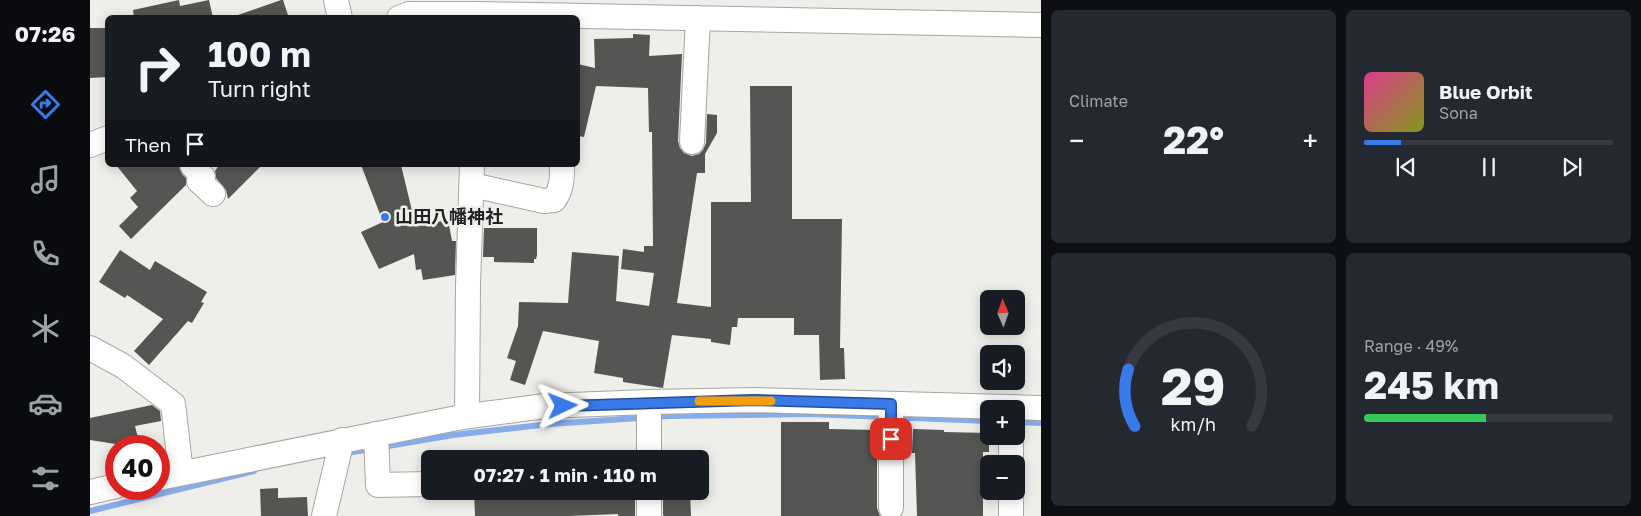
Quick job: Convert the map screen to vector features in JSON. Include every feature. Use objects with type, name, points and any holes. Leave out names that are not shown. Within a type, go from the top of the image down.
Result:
[{"type":"street","points":[[336,0],[339,15]]},
{"type":"street","points":[[405,10],[465,15]]},
{"type":"street","points":[[580,17],[1041,25]]},
{"type":"street","points":[[692,142],[698,18]]},
{"type":"street","points":[[90,145],[105,139]]},
{"type":"street","points":[[194,167],[203,177],[199,181],[212,194]]},
{"type":"street","points":[[472,176],[481,186],[544,201],[554,200],[560,192],[562,167]]},
{"type":"street","points":[[467,416],[468,286],[472,176]]},
{"type":"street","points":[[90,348],[123,366],[173,404],[170,475],[467,416],[546,406],[754,400],[980,407]]},
{"type":"street","points":[[649,402],[649,450]]},
{"type":"street","points":[[891,404],[891,508]]},
{"type":"street","points":[[1025,408],[1041,408]]},
{"type":"street","points":[[376,434],[378,485],[421,484]]},
{"type":"street","points":[[324,516],[342,440]]},
{"type":"street","points":[[90,492],[105,489]]},
{"type":"street","points":[[649,500],[649,516]]},
{"type":"street","points":[[1011,500],[1011,516]]},
{"type":"building","points":[[179,0],[180,6],[209,0],[212,15],[134,15],[133,10]]},
{"type":"building","points":[[283,0],[288,15],[238,15]]},
{"type":"building","points":[[90,28],[105,28],[105,77],[90,78]]},
{"type":"building","points":[[633,34],[650,35],[649,56],[682,54],[678,141],[684,153],[692,156],[699,154],[703,150],[706,143],[707,114],[717,115],[717,133],[705,154],[705,173],[697,173],[677,303],[711,307],[711,202],[751,202],[750,86],[792,86],[792,219],[842,219],[840,348],[844,348],[845,379],[820,380],[819,335],[794,335],[794,318],[738,318],[737,327],[732,327],[730,345],[711,342],[711,339],[672,335],[663,388],[623,382],[623,378],[594,373],[599,341],[543,331],[525,385],[510,380],[516,361],[507,358],[518,326],[519,302],[568,303],[572,252],[619,256],[616,301],[649,306],[654,273],[621,269],[623,249],[644,252],[644,246],[653,246],[652,132],[649,132],[648,88],[596,86],[584,137],[580,136],[580,64],[595,68],[594,39],[633,38]]},
{"type":"building","points":[[118,167],[180,167],[186,178],[186,185],[131,239],[119,226],[138,207],[130,198],[137,191]]},
{"type":"building","points":[[218,167],[260,167],[228,199],[226,190],[216,178],[215,171]]},
{"type":"building","points":[[362,167],[401,167],[414,219],[430,217],[431,223],[448,220],[452,241],[456,241],[455,275],[423,280],[421,269],[416,270],[414,254],[379,269],[361,232],[383,222]]},
{"type":"building","points":[[484,228],[537,228],[537,255],[534,263],[494,262],[494,257],[483,257]]},
{"type":"building","points":[[120,250],[150,270],[155,261],[207,292],[201,302],[204,303],[192,323],[188,321],[149,365],[134,351],[163,319],[127,295],[125,298],[99,282]]},
{"type":"building","points":[[152,405],[160,411],[161,421],[135,426],[137,435],[105,435],[105,442],[90,440],[90,418]]},
{"type":"building","points":[[781,422],[829,422],[829,429],[877,430],[877,508],[880,516],[781,516]]},
{"type":"building","points":[[913,429],[980,433],[980,445],[989,445],[989,452],[983,452],[983,455],[980,455],[980,500],[983,500],[983,516],[917,516],[915,453],[912,453]]},
{"type":"building","points":[[278,488],[278,498],[307,497],[308,516],[261,516],[260,489]]},
{"type":"building","points":[[474,500],[635,500],[635,516],[618,516],[618,514],[475,516]]},
{"type":"building","points":[[663,500],[690,500],[691,516],[663,515]]},
{"type":"waterway","points":[[382,447],[453,435],[550,424],[668,416],[810,414],[980,421]]},
{"type":"waterway","points":[[1025,422],[1041,423]]},
{"type":"waterway","points":[[345,453],[372,449]]},
{"type":"waterway","points":[[90,511],[254,471]]},
{"type":"slow traffic","points":[[699,401],[771,401]]},
{"type":"place","name":"山田八幡神社","points":[[385,217]]},
{"type":"route","points":[[563,406],[754,400],[891,404],[891,439]]}]
